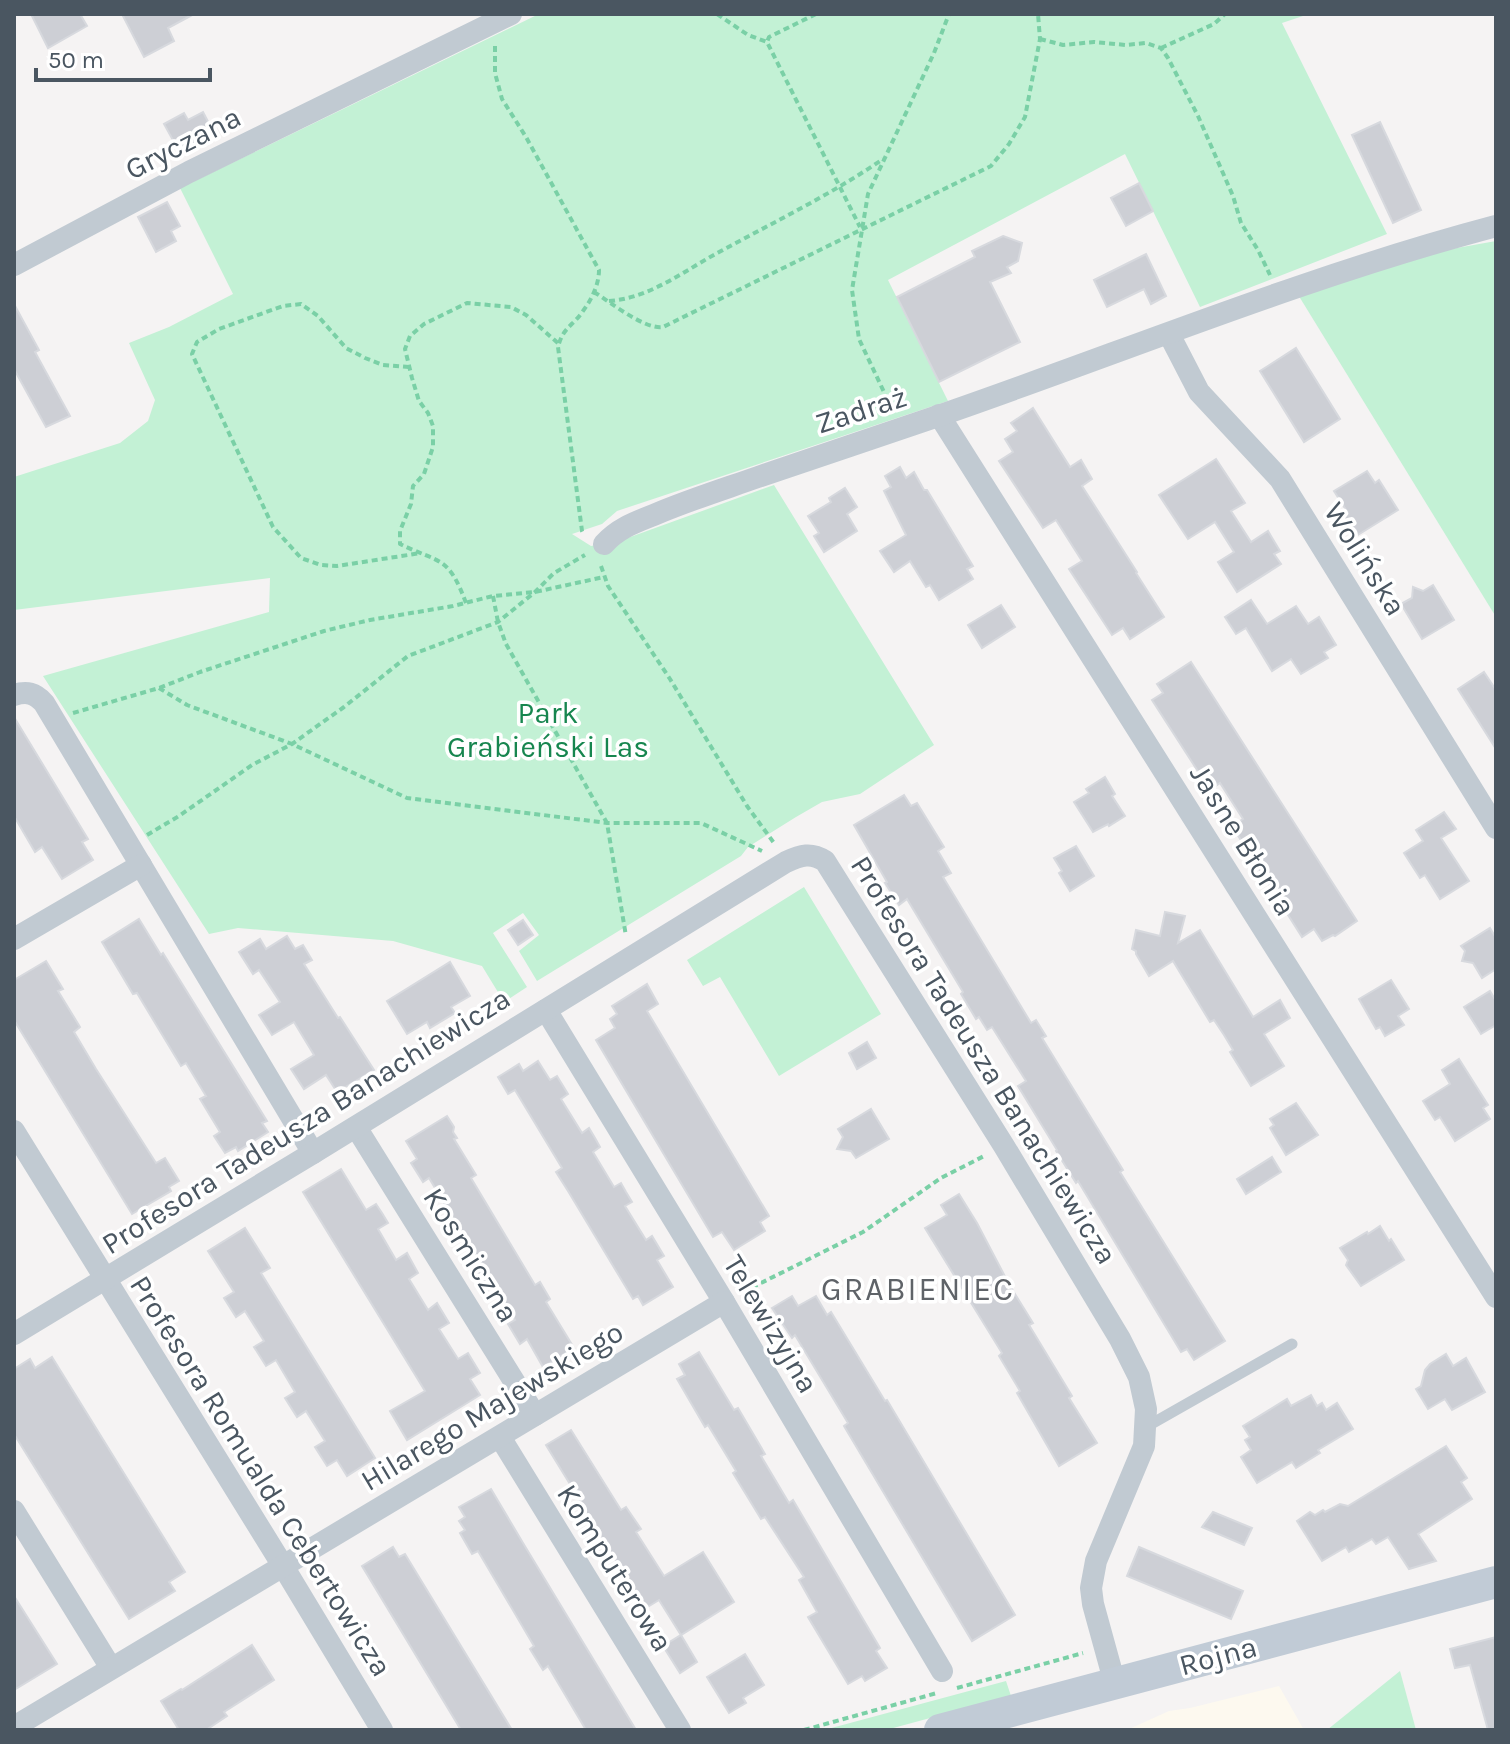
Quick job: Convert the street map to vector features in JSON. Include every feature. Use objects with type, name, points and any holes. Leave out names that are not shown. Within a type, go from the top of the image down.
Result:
[{"type":"street","name":"Gryczana","points":[[14,265],[189,172],[508,15]]},
{"type":"street","name":"Zadraż","points":[[598,547],[626,526],[690,500],[1169,334],[1278,292],[1496,226]]},
{"type":"street","name":"Wolińska","points":[[1169,334],[1199,392],[1280,479],[1496,828]]},
{"type":"street","name":"Jasne Błonia","points":[[939,415],[1496,1297]]},
{"type":"street","points":[[14,695],[25,692],[35,695],[54,718],[313,1153]]},
{"type":"street","name":"Profesora Tadeusza Banachiewicza","points":[[14,1334],[786,862],[801,855],[816,855],[825,861],[1004,1146],[1139,1377],[1146,1427],[1142,1456],[1096,1561],[1091,1580],[1093,1604],[1115,1684]]},
{"type":"street","points":[[14,939],[141,865]]},
{"type":"street","name":"Telewizyjna","points":[[546,1010],[724,1302],[942,1671]]},
{"type":"street","name":"Kosmiczna","points":[[356,1127],[535,1415]]},
{"type":"street","name":"Profesora Romualda Cebertowicza","points":[[14,1131],[382,1730]]},
{"type":"street","name":"Hilarego Majewskiego","points":[[14,1727],[724,1302]]},
{"type":"street","name":"Komputerowa","points":[[500,1437],[680,1730]]},
{"type":"street","points":[[14,1511],[111,1668]]},
{"type":"street","name":"Rojna","points":[[940,1730],[1496,1582]]},
{"type":"lane","points":[[1146,1427],[1292,1344]]},
{"type":"path","points":[[717,14],[748,35],[767,42],[861,229]]},
{"type":"path","points":[[767,42],[769,37],[816,14]]},
{"type":"path","points":[[901,428],[859,339],[852,290],[868,194],[949,14]]},
{"type":"path","points":[[594,292],[642,322],[656,328],[663,327],[991,166],[1025,117],[1040,39],[1038,14]]},
{"type":"path","points":[[1161,48],[1214,24],[1225,14]]},
{"type":"path","points":[[508,15],[494,49],[495,73],[502,99],[599,270],[594,292],[583,311],[561,335],[559,344],[582,531],[598,547],[604,577],[747,806],[786,862]]},
{"type":"path","points":[[1040,39],[1063,45],[1146,43],[1161,48],[1198,116],[1233,196],[1241,223],[1278,292]]},
{"type":"path","points":[[609,301],[653,290],[854,178],[885,157]]},
{"type":"path","points":[[466,603],[458,581],[446,565],[400,544],[400,531],[411,504],[413,486],[424,474],[433,447],[433,426],[419,401],[405,349],[410,336],[424,324],[467,303],[511,307],[526,315],[559,344]]},
{"type":"path","points":[[409,367],[383,365],[346,348],[318,316],[301,304],[283,306],[219,329],[197,342],[192,354],[273,527],[301,558],[321,565],[337,566],[421,553]]},
{"type":"path","points":[[130,845],[179,816],[252,765],[292,744],[408,656],[498,622],[554,573],[598,547]]},
{"type":"path","points":[[54,718],[159,688],[324,631],[604,577]]},
{"type":"path","points":[[493,596],[506,644],[607,823],[630,958]]},
{"type":"path","points":[[159,688],[187,705],[292,744],[407,798],[607,823],[701,823],[786,862]]},
{"type":"path","points":[[724,1302],[863,1232],[941,1178],[1004,1146]]},
{"type":"shaded area","points":[[1279,1686],[1304,1730],[1127,1730],[1169,1711]]},
{"type":"green space","name":"Park Grabieński Las","points":[[539,14],[1309,14],[1282,23],[1387,234],[1200,307],[1125,154],[888,280],[948,401],[617,511],[602,524],[572,534],[591,546],[622,540],[774,485],[934,745],[860,794],[822,802],[796,817],[748,847],[741,856],[537,981],[519,951],[539,935],[523,913],[493,933],[527,987],[504,1002],[482,966],[393,941],[238,928],[209,934],[43,676],[269,612],[270,578],[14,610],[14,477],[120,443],[148,421],[155,400],[129,343],[169,327],[233,294],[180,188]]},
{"type":"green space","points":[[1496,241],[1496,617],[1297,293],[1423,254]]},
{"type":"green space","points":[[804,887],[881,1014],[779,1076],[720,977],[703,986],[687,960]]},
{"type":"green space","points":[[1400,1671],[1416,1730],[1327,1730]]},
{"type":"green space","points":[[1006,1681],[1011,1696],[886,1730],[824,1730]]},
{"type":"building","points":[[31,14],[80,14],[87,26],[48,48]]},
{"type":"building","points":[[122,14],[194,14],[168,28],[174,41],[144,57]]},
{"type":"building","points":[[203,112],[215,135],[180,153],[164,124],[184,113],[188,120]]},
{"type":"building","points":[[1380,122],[1421,210],[1393,223],[1352,135]]},
{"type":"building","points":[[1139,183],[1153,211],[1126,226],[1111,198]]},
{"type":"building","points":[[167,202],[180,226],[171,231],[176,241],[156,252],[138,217]]},
{"type":"building","points":[[1003,236],[1022,243],[1018,261],[1007,267],[1011,273],[990,282],[1020,342],[939,382],[897,297],[975,257],[972,251]]},
{"type":"building","points":[[1146,254],[1166,296],[1151,304],[1144,289],[1107,307],[1094,280]]},
{"type":"building","points":[[14,304],[39,350],[35,352],[70,416],[46,427],[14,369]]},
{"type":"building","points":[[1296,348],[1340,419],[1304,442],[1260,371]]},
{"type":"building","points":[[1033,408],[1070,467],[1081,460],[1092,479],[1082,486],[1164,617],[1130,639],[1123,628],[1112,635],[1069,569],[1082,561],[1056,520],[1043,528],[999,461],[1013,452],[1005,439],[1017,431],[1011,423]]},
{"type":"building","points":[[1216,459],[1245,503],[1231,511],[1251,542],[1268,531],[1280,551],[1274,554],[1281,564],[1237,592],[1218,562],[1234,552],[1215,522],[1188,539],[1159,495]]},
{"type":"building","points":[[900,467],[906,478],[914,472],[973,566],[967,569],[973,579],[939,600],[930,585],[926,587],[910,561],[894,572],[880,551],[906,535],[884,491],[891,487],[885,476]]},
{"type":"building","points":[[1367,471],[1375,483],[1379,480],[1398,510],[1353,538],[1340,518],[1348,513],[1334,491]]},
{"type":"building","points":[[845,488],[857,507],[847,514],[857,531],[824,552],[814,536],[819,533],[808,516],[831,502],[829,498]]},
{"type":"building","points":[[1433,585],[1454,620],[1422,639],[1401,604],[1412,598],[1413,587],[1423,591]]},
{"type":"building","points":[[1251,600],[1267,624],[1296,606],[1308,624],[1319,617],[1336,645],[1324,652],[1328,658],[1301,674],[1291,659],[1272,671],[1246,628],[1236,634],[1225,617]]},
{"type":"building","points":[[1001,605],[1015,627],[982,648],[968,625]]},
{"type":"building","points":[[1191,662],[1357,921],[1335,936],[1322,941],[1314,929],[1302,937],[1232,826],[1243,819],[1220,783],[1210,790],[1152,700],[1163,693],[1157,684]]},
{"type":"building","points":[[1484,672],[1496,690],[1496,749],[1458,689]]},
{"type":"building","points":[[14,717],[88,839],[82,842],[93,860],[62,879],[42,847],[35,852],[14,816]]},
{"type":"building","points":[[1105,777],[1115,794],[1112,796],[1125,816],[1093,832],[1074,802],[1089,793],[1086,789]]},
{"type":"building","points":[[904,795],[911,806],[917,803],[944,847],[938,851],[951,873],[943,877],[1031,1023],[1036,1020],[1046,1036],[1042,1038],[1123,1170],[1120,1172],[1225,1341],[1194,1360],[1187,1349],[1181,1352],[1078,1181],[1076,1183],[1056,1151],[1018,1086],[1026,1081],[992,1027],[987,1030],[979,1017],[976,1019],[907,899],[899,905],[854,825]]},
{"type":"building","points":[[1444,812],[1456,829],[1441,838],[1469,881],[1440,899],[1425,875],[1420,878],[1404,853],[1423,841],[1416,830]]},
{"type":"building","points":[[1076,846],[1094,876],[1070,891],[1054,858]]},
{"type":"building","points":[[1165,912],[1185,916],[1178,943],[1200,930],[1253,1017],[1280,1000],[1290,1018],[1264,1034],[1284,1066],[1251,1086],[1230,1052],[1233,1050],[1224,1035],[1214,1020],[1210,1022],[1173,961],[1149,976],[1132,949],[1136,930],[1160,936]]},
{"type":"building","points":[[139,919],[267,1121],[262,1123],[268,1132],[238,1151],[236,1147],[225,1153],[214,1136],[220,1132],[200,1099],[206,1096],[186,1063],[181,1066],[102,942]]},
{"type":"building","points":[[523,920],[533,935],[518,945],[508,930]]},
{"type":"building","points":[[1490,928],[1496,938],[1496,969],[1482,978],[1473,963],[1462,961],[1465,951],[1461,946]]},
{"type":"building","points":[[287,936],[295,949],[303,945],[312,960],[304,964],[374,1070],[337,1092],[326,1075],[304,1089],[291,1069],[314,1055],[294,1022],[272,1035],[259,1015],[280,1002],[259,970],[253,974],[239,952],[260,939],[266,949]]},
{"type":"building","points":[[46,961],[63,989],[58,991],[80,1027],[74,1032],[96,1069],[156,1163],[165,1158],[179,1181],[169,1187],[171,1191],[132,1214],[14,1020],[14,980]]},
{"type":"building","points":[[450,962],[470,996],[451,1007],[455,1013],[430,1028],[427,1022],[407,1034],[387,1001]]},
{"type":"building","points":[[1391,980],[1409,1009],[1398,1016],[1404,1025],[1385,1036],[1380,1027],[1376,1029],[1359,999]]},
{"type":"building","points":[[647,984],[658,1004],[647,1011],[769,1216],[760,1222],[765,1231],[734,1250],[722,1232],[713,1237],[596,1040],[615,1028],[610,1019],[617,1014],[612,1006]]},
{"type":"building","points":[[1490,991],[1496,1001],[1496,1025],[1481,1034],[1464,1007]]},
{"type":"building","points":[[867,1042],[876,1058],[857,1069],[849,1053]]},
{"type":"building","points":[[1459,1059],[1488,1105],[1483,1108],[1490,1119],[1455,1141],[1440,1117],[1435,1120],[1423,1101],[1450,1084],[1442,1070]]},
{"type":"building","points":[[538,1061],[550,1080],[557,1076],[568,1094],[561,1099],[582,1133],[589,1128],[600,1147],[593,1152],[614,1187],[621,1183],[632,1202],[625,1206],[646,1240],[652,1236],[664,1256],[657,1260],[673,1287],[643,1305],[638,1296],[633,1299],[556,1172],[562,1168],[515,1090],[508,1094],[498,1077],[519,1064],[523,1071]]},
{"type":"building","points":[[1296,1103],[1318,1135],[1286,1155],[1270,1128],[1274,1125],[1270,1119]]},
{"type":"building","points":[[871,1109],[889,1139],[856,1158],[851,1151],[837,1149],[843,1137],[838,1129]]},
{"type":"building","points":[[447,1116],[454,1127],[457,1138],[454,1139],[476,1175],[471,1178],[535,1285],[540,1282],[550,1299],[546,1302],[574,1348],[543,1367],[527,1339],[520,1344],[508,1324],[515,1320],[495,1286],[488,1290],[476,1271],[483,1266],[462,1232],[455,1236],[449,1227],[444,1218],[450,1213],[429,1178],[423,1182],[411,1163],[417,1159],[406,1141]]},
{"type":"building","points":[[1272,1157],[1281,1172],[1246,1194],[1237,1179]]},
{"type":"building","points":[[341,1169],[366,1210],[376,1204],[382,1213],[388,1223],[378,1229],[396,1260],[407,1253],[418,1273],[409,1279],[428,1310],[437,1303],[449,1323],[439,1329],[458,1359],[468,1353],[480,1373],[470,1379],[480,1395],[407,1440],[390,1411],[425,1391],[303,1192]]},
{"type":"building","points":[[959,1194],[1033,1323],[1029,1325],[1072,1396],[1069,1398],[1097,1443],[1059,1466],[1017,1393],[1020,1391],[999,1356],[1002,1353],[925,1228],[947,1215],[941,1205]]},
{"type":"building","points":[[1380,1226],[1404,1260],[1361,1286],[1346,1265],[1348,1260],[1340,1248]]},
{"type":"building","points":[[245,1228],[270,1268],[261,1273],[375,1458],[347,1476],[337,1460],[327,1466],[315,1447],[325,1441],[306,1411],[297,1417],[285,1398],[295,1392],[276,1360],[266,1366],[254,1347],[264,1341],[245,1311],[236,1317],[224,1298],[234,1292],[208,1251]]},
{"type":"building","points":[[792,1296],[798,1306],[816,1296],[827,1315],[831,1312],[1015,1615],[972,1641],[844,1426],[848,1423],[795,1335],[792,1338],[772,1308]]},
{"type":"building","points":[[699,1352],[734,1410],[738,1408],[765,1454],[761,1456],[789,1503],[793,1500],[880,1648],[876,1651],[887,1668],[865,1681],[862,1676],[848,1684],[808,1617],[817,1612],[799,1580],[804,1577],[765,1517],[761,1519],[733,1473],[736,1471],[677,1379],[685,1375],[679,1364]]},
{"type":"building","points":[[1446,1354],[1453,1366],[1466,1358],[1485,1392],[1452,1410],[1445,1399],[1428,1409],[1416,1389],[1421,1386],[1430,1364]]},
{"type":"building","points":[[52,1357],[185,1572],[169,1582],[175,1591],[129,1619],[14,1434],[14,1369],[30,1359],[35,1368]]},
{"type":"building","points":[[1311,1395],[1317,1406],[1322,1403],[1326,1410],[1337,1403],[1353,1429],[1318,1450],[1320,1453],[1296,1468],[1292,1462],[1257,1483],[1241,1457],[1251,1450],[1245,1440],[1250,1437],[1243,1426],[1287,1399],[1291,1406]]},
{"type":"building","points":[[571,1430],[621,1510],[626,1507],[641,1529],[636,1532],[664,1576],[703,1552],[734,1602],[681,1635],[659,1600],[646,1608],[546,1445]]},
{"type":"building","points":[[1446,1446],[1467,1478],[1461,1482],[1472,1499],[1418,1534],[1436,1561],[1409,1569],[1388,1537],[1376,1544],[1372,1539],[1349,1552],[1346,1547],[1322,1561],[1297,1521],[1310,1512],[1315,1515],[1340,1504],[1348,1506]]},
{"type":"building","points":[[491,1489],[636,1730],[586,1730],[548,1666],[543,1670],[530,1649],[534,1646],[478,1551],[472,1554],[460,1533],[465,1530],[459,1521],[465,1517],[459,1507]]},
{"type":"building","points":[[1213,1512],[1252,1528],[1244,1545],[1202,1527]]},
{"type":"building","points":[[393,1547],[399,1557],[405,1554],[512,1730],[461,1730],[362,1566]]},
{"type":"building","points":[[1139,1547],[1243,1591],[1231,1619],[1127,1576]]},
{"type":"building","points":[[14,1596],[57,1664],[14,1690]]},
{"type":"building","points":[[681,1635],[697,1662],[680,1673],[663,1646]]},
{"type":"building","points":[[1496,1637],[1496,1730],[1488,1730],[1470,1665],[1455,1668],[1450,1649]]},
{"type":"building","points":[[252,1645],[274,1680],[224,1712],[227,1716],[206,1730],[179,1730],[161,1701]]},
{"type":"building","points":[[745,1654],[764,1685],[743,1698],[746,1703],[729,1713],[707,1677]]},
{"type":"district","name":"GRABIENIEC","points":[[918,1289]]}]
